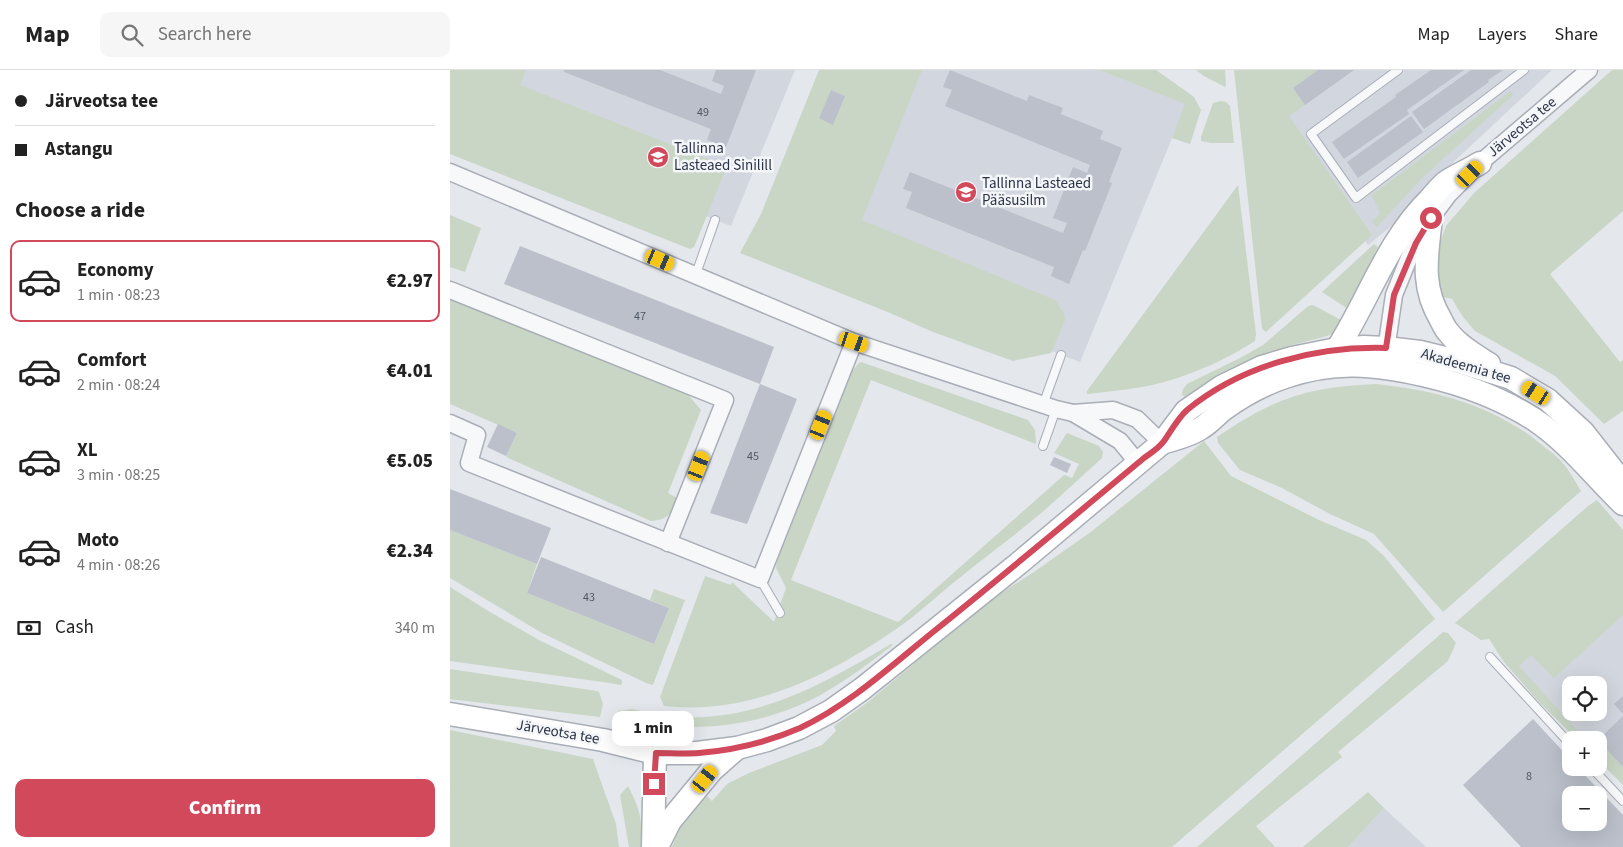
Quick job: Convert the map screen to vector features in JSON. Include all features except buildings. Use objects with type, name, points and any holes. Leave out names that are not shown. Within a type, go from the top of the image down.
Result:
[{"type":"main road","points":[[1338,349],[1399,236],[1415,213],[1446,183],[1480,163]]},
{"type":"main road","points":[[1431,218],[1426,270],[1430,300],[1436,312],[1449,333],[1468,350],[1511,378]]},
{"type":"main road","name":"Järveotsa tee","points":[[450,714],[603,740],[656,753],[697,753],[737,748],[800,728],[831,711],[862,689],[1018,564],[1162,443],[1186,411],[1221,387],[1262,367],[1292,358],[1338,349],[1364,347],[1385,357]]},
{"type":"main road","name":"Akadeemia tee","points":[[1385,357],[1420,352],[1457,361],[1511,378],[1548,400],[1583,432],[1623,484]]},
{"type":"main road","name":"Järveotsa tee","points":[[1162,443],[1200,429],[1241,397],[1284,377],[1314,369],[1385,357]]},
{"type":"main road","name":"Akadeemia tee","points":[[1385,357],[1502,401],[1536,421],[1569,448],[1601,484],[1623,504]]},
{"type":"main road","points":[[657,847],[670,821],[712,770],[737,748]]},
{"type":"main road","points":[[653,847],[656,753]]},
{"type":"street","name":"Järveotsa tee","points":[[1385,357],[1394,295],[1416,243],[1431,218],[1450,194],[1480,163],[1589,70]]},
{"type":"street","points":[[450,172],[854,342],[1050,407],[1074,413],[1120,441],[1138,464]]},
{"type":"street","points":[[450,290],[725,400],[668,543]]},
{"type":"street","points":[[450,423],[478,435],[469,464],[760,579],[854,342]]},
{"type":"street","points":[[1074,413],[1113,410],[1137,419],[1162,443]]},
{"type":"lane","points":[[1398,70],[1311,134],[1356,198],[1524,70]]},
{"type":"lane","points":[[696,274],[715,220]]},
{"type":"lane","points":[[1043,446],[1061,355]]},
{"type":"lane","points":[[760,579],[780,613]]},
{"type":"lane","points":[[1490,657],[1562,735]]},
{"type":"lane","points":[[1600,776],[1623,801]]},
{"type":"shaded area","name":"Tallinna Lasteaed Sinilill","points":[[450,70],[795,70],[731,226],[665,200]]},
{"type":"shaded area","name":"Tallinna Lasteaed Pääsusilm","points":[[831,70],[1099,70],[1186,104],[1080,362],[763,241]]},
{"type":"shaded area","points":[[1248,70],[1552,70],[1432,182],[1388,229],[1368,245]]},
{"type":"shaded area","points":[[1623,571],[1623,780],[1607,763],[1607,731],[1578,731],[1569,721],[1607,721],[1607,676],[1562,676],[1562,714],[1518,666]]},
{"type":"shaded area","points":[[1384,808],[1426,847],[1348,847]]},
{"type":"green space","points":[[450,70],[526,70],[520,85],[720,164],[723,167],[724,174],[694,247],[690,249],[450,154]]},
{"type":"green space","points":[[819,70],[922,70],[862,220],[1055,300],[1064,313],[1065,320],[1051,353],[1013,361],[933,332],[740,253],[761,214]],"holes":[[[831,90],[845,96],[833,124],[819,118]]]},
{"type":"green space","points":[[1099,70],[1156,70],[1194,97],[1201,110],[1190,144],[1172,138],[1185,104]]},
{"type":"green space","points":[[1196,70],[1225,70],[1225,87],[1204,76]]},
{"type":"green space","points":[[1234,70],[1318,70],[1293,88],[1305,105],[1289,116],[1372,235],[1266,332],[1262,329]]},
{"type":"green space","points":[[1612,70],[1623,70],[1623,211],[1550,274],[1620,362],[1623,360],[1623,411],[1604,424],[1555,376],[1475,331],[1463,317],[1452,299],[1439,296],[1436,253],[1446,226],[1474,193]]},
{"type":"green space","points":[[1511,91],[1513,95],[1423,177],[1377,227],[1372,221],[1380,214],[1372,195]]},
{"type":"green space","points":[[1226,102],[1230,106],[1234,143],[1201,141],[1213,103]]},
{"type":"green space","points":[[1238,185],[1256,334],[1255,341],[1211,365],[1164,382],[1126,390],[1087,394],[1087,391]]},
{"type":"green space","points":[[450,215],[481,228],[465,272],[450,267]]},
{"type":"green space","points":[[1374,244],[1378,247],[1348,309],[1322,292]]},
{"type":"green space","points":[[450,294],[680,385],[701,410],[668,493],[677,498],[673,508],[666,517],[651,521],[508,458],[506,456],[517,433],[450,404]]},
{"type":"green space","points":[[1311,305],[1343,321],[1336,332],[1254,358],[1224,373],[1186,398],[1182,395],[1183,389],[1187,384],[1263,345]]},
{"type":"green space","points":[[861,362],[1028,420],[1035,430],[1036,444],[871,380],[791,580],[898,622],[1064,475],[1072,478],[1079,464],[1054,453],[1067,433],[1099,446],[1103,452],[1102,458],[1040,514],[910,619],[848,660],[789,688],[759,698],[728,704],[696,707],[664,706],[660,697],[705,576],[731,585],[732,582],[774,622],[786,588],[776,568],[777,561],[852,371]]},
{"type":"green space","points":[[1376,384],[1439,395],[1480,408],[1499,417],[1536,440],[1556,456],[1567,468],[1581,491],[1443,612],[1374,534],[1330,514],[1282,488],[1240,470],[1218,443],[1217,437],[1237,424],[1274,404],[1292,397],[1330,388]]},
{"type":"green space","points":[[1204,441],[1231,476],[1319,520],[1366,540],[1384,556],[1435,619],[1172,847],[672,847],[680,827],[704,793],[712,801],[727,784],[749,773],[822,745],[836,731],[834,726],[868,702],[990,600],[1092,531]]},
{"type":"green space","points":[[1597,500],[1623,530],[1623,615],[1554,678],[1531,655],[1519,666],[1562,713],[1562,721],[1569,721],[1578,731],[1568,731],[1537,700],[1504,662],[1489,639],[1481,640],[1455,623]]},
{"type":"green space","points":[[450,530],[537,564],[527,593],[654,644],[669,608],[650,600],[654,589],[685,600],[653,685],[542,633],[450,578]]},
{"type":"green space","points":[[450,587],[539,640],[622,680],[621,685],[450,661]]},
{"type":"green space","points":[[1443,632],[1448,633],[1456,643],[1448,661],[1338,752],[1342,757],[1256,826],[1275,847],[1197,847]]},
{"type":"green space","points":[[891,644],[893,645],[868,664],[824,693],[793,708],[760,719],[726,725],[672,727],[615,719],[618,711],[632,709],[681,717],[710,717],[738,713],[765,706],[817,685]]},
{"type":"green space","points":[[450,669],[597,691],[603,704],[600,717],[450,699]]},
{"type":"green space","points":[[450,730],[593,759],[616,824],[619,847],[450,847]]},
{"type":"green space","points":[[1607,750],[1623,767],[1623,785],[1607,769]]},
{"type":"green space","points":[[628,786],[640,815],[641,847],[629,847],[620,795]]},
{"type":"green space","points":[[1368,792],[1384,808],[1348,847],[1303,847]]},
{"type":"place","name":"Tallinna Lasteaed Sinilill","points":[[658,157]]},
{"type":"place","name":"Tallinna Lasteaed Pääsusilm","points":[[966,192]]},
{"type":"route","points":[[654,784],[656,753],[697,753],[737,748],[800,728],[831,711],[862,689],[1018,564],[1162,443],[1186,411],[1221,387],[1262,367],[1292,358],[1338,349],[1386,348],[1394,295],[1416,243],[1431,218]]}]
